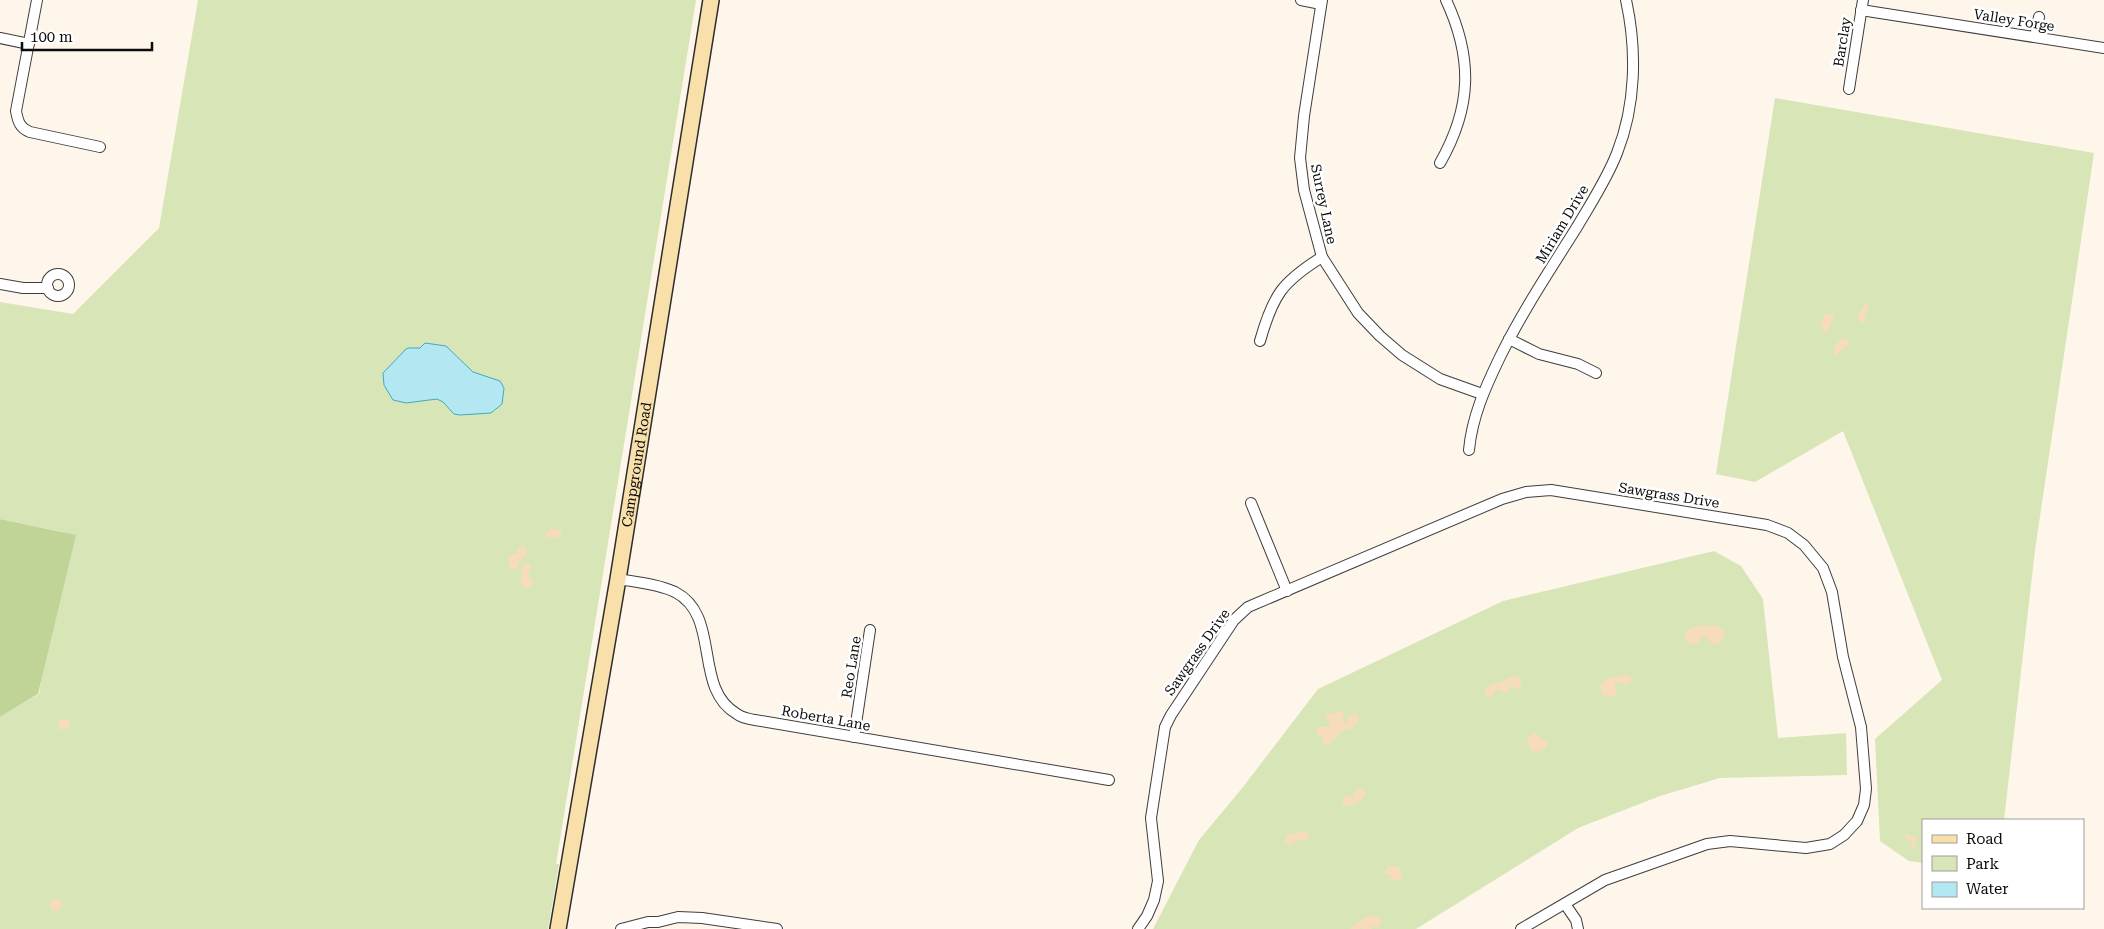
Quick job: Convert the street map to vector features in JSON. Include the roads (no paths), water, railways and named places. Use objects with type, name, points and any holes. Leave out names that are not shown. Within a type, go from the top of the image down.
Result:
[{"type":"street","points":[[37,0],[16,111],[19,123],[23,129],[30,132],[100,147]]},
{"type":"street","name":"Campground Road","points":[[561,929],[712,0]]},
{"type":"street","points":[[1301,0],[1322,2]]},
{"type":"street","points":[[1440,163],[1452,142],[1464,105],[1466,89],[1466,71],[1460,36],[1446,0]]},
{"type":"street","name":"Miriam Drive","points":[[1469,450],[1474,420],[1482,394],[1509,338],[1591,203],[1617,153],[1630,105],[1633,77],[1633,50],[1626,0]]},
{"type":"street","name":"Surrey Lane","points":[[1322,2],[1304,116],[1300,158],[1304,190],[1322,257],[1358,313],[1402,355],[1440,379],[1482,394]]},
{"type":"street","name":"Valley Forge","points":[[1862,5],[2104,48]]},
{"type":"street","name":"Barclay","points":[[1849,89],[1862,5]]},
{"type":"street","points":[[2035,37],[2039,17]]},
{"type":"street","points":[[0,38],[29,44]]},
{"type":"street","points":[[1260,341],[1267,315],[1286,283],[1299,271],[1322,257]]},
{"type":"street","points":[[0,284],[22,288],[48,288]]},
{"type":"street","points":[[1509,338],[1538,354],[1578,364],[1596,373]]},
{"type":"street","name":"Sawgrass Drive","points":[[1138,929],[1150,908],[1158,881],[1158,864],[1151,818],[1165,727],[1171,714],[1234,620],[1248,607],[1502,499],[1526,492],[1551,490],[1767,525],[1788,533],[1804,545],[1823,568],[1832,592],[1843,657],[1861,727],[1866,789],[1864,805],[1856,821],[1844,834],[1830,844],[1806,848],[1730,841],[1707,844],[1605,880],[1521,929]]},
{"type":"street","points":[[1251,503],[1286,591]]},
{"type":"street","name":"Roberta Lane","points":[[618,579],[673,591],[691,604],[703,633],[711,677],[717,693],[726,706],[738,715],[755,720],[1109,780]]},
{"type":"street","name":"Reo Lane","points":[[854,737],[870,630]]},
{"type":"street","points":[[1565,904],[1576,920],[1578,929]]},
{"type":"street","points":[[621,929],[648,922],[654,926],[678,917],[702,918],[777,929]]},
{"type":"water","points":[[425,343],[446,346],[473,372],[500,381],[504,388],[502,404],[491,413],[460,415],[454,414],[443,402],[437,399],[406,403],[393,400],[384,385],[383,373],[405,350],[408,348],[420,348]]}]
